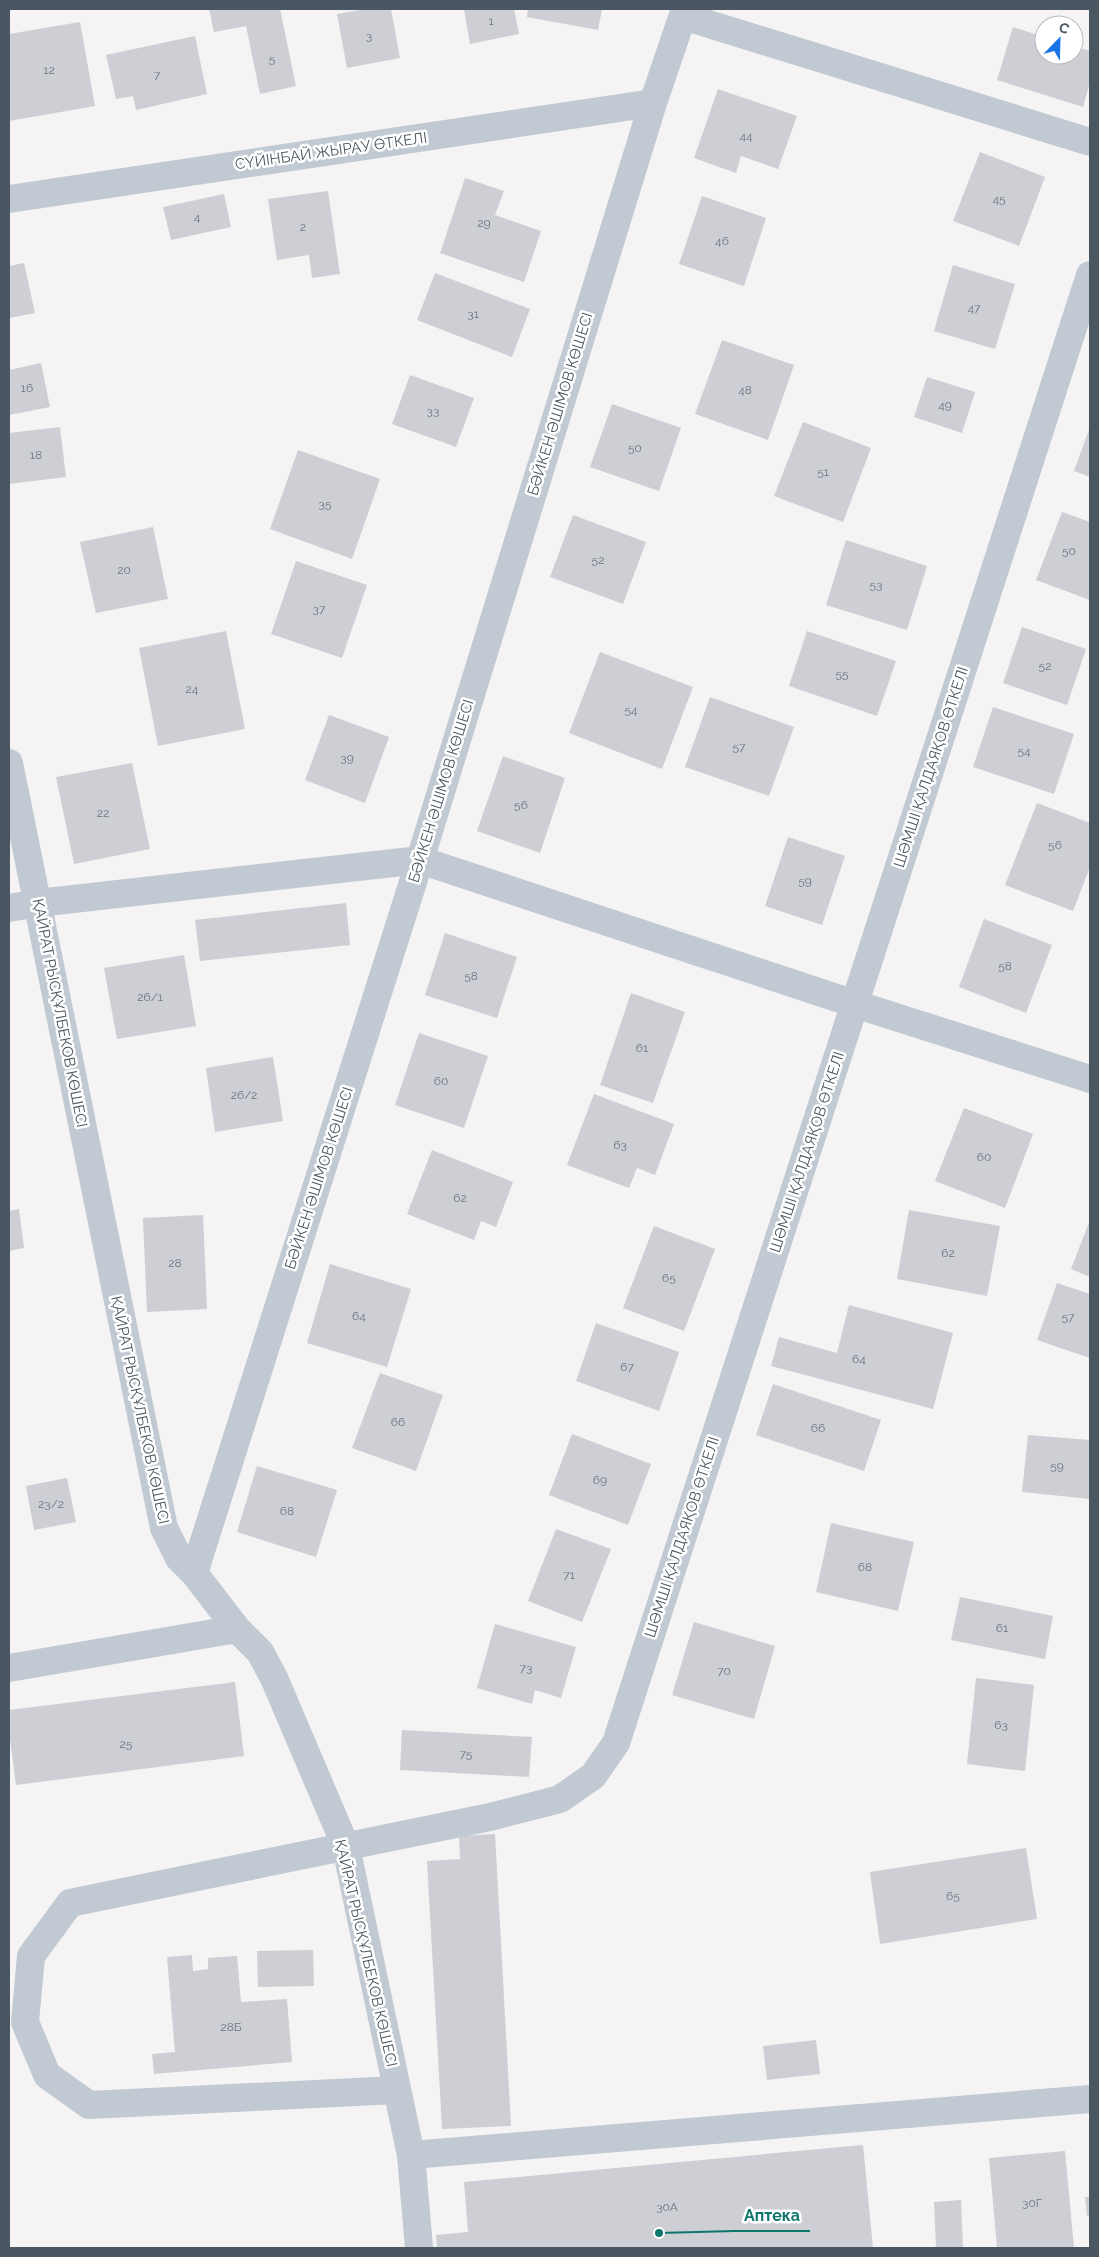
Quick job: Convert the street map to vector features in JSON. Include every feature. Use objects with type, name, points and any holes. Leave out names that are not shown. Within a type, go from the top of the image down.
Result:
[{"type":"street","name":"БӘЙКЕН ӘШІМОВ КӨШЕСІ","points":[[194,1573],[420,860],[653,103],[684,12]]},
{"type":"street","points":[[684,12],[1090,142]]},
{"type":"street","name":"СҮЙІНБАЙ ЖЫРАУ ӨТКЕЛІ","points":[[9,199],[653,103]]},
{"type":"street","name":"ШӘМШІ ҚАЛДАЯҚОВ ӨТКЕЛІ","points":[[397,2090],[89,2105],[47,2075],[24,2022],[31,1956],[70,1903],[490,1817],[560,1799],[593,1776],[616,1742],[1090,275]]},
{"type":"street","name":"ҚАЙРАТ РЫСҚҰЛБЕКОВ КӨШЕСІ","points":[[9,762],[164,1528],[179,1558],[194,1573],[237,1629],[260,1652],[274,1678],[346,1847],[411,2155],[419,2248]]},
{"type":"street","points":[[9,908],[38,903],[420,860],[855,1004],[1090,1079]]},
{"type":"street","points":[[9,1668],[237,1629]]},
{"type":"street","points":[[411,2155],[1090,2099]]},
{"type":"building","points":[[209,9],[280,9],[296,86],[260,94],[246,26],[214,32]]},
{"type":"building","points":[[367,9],[391,9],[400,58],[347,68],[337,14]]},
{"type":"building","points":[[464,9],[514,9],[519,34],[470,44]]},
{"type":"building","points":[[528,9],[602,9],[598,30],[527,17]]},
{"type":"building","points":[[80,22],[95,106],[9,121],[9,34]]},
{"type":"building","points":[[1013,27],[1034,34],[1034,65],[1084,65],[1084,49],[1090,51],[1090,82],[1083,107],[997,80]]},
{"type":"building","points":[[195,36],[207,94],[136,110],[133,96],[116,99],[106,55]]},
{"type":"building","points":[[718,89],[797,116],[778,169],[741,156],[736,173],[694,158]]},
{"type":"building","points":[[980,152],[1045,177],[1019,246],[953,221]]},
{"type":"building","points":[[465,178],[504,191],[495,215],[541,231],[524,282],[440,253]]},
{"type":"building","points":[[328,191],[340,274],[312,278],[309,255],[277,260],[268,199]]},
{"type":"building","points":[[224,194],[231,227],[171,240],[163,207]]},
{"type":"building","points":[[702,196],[766,218],[744,286],[679,264]]},
{"type":"building","points":[[24,263],[35,313],[9,318],[9,266]]},
{"type":"building","points":[[953,265],[1015,284],[995,349],[934,331]]},
{"type":"building","points":[[435,273],[530,309],[512,357],[417,320]]},
{"type":"building","points":[[722,340],[794,365],[768,440],[695,414]]},
{"type":"building","points":[[41,363],[50,407],[9,415],[9,370]]},
{"type":"building","points":[[410,375],[474,398],[456,447],[392,424]]},
{"type":"building","points":[[927,377],[975,392],[962,433],[914,417]]},
{"type":"building","points":[[612,404],[681,428],[659,491],[590,467]]},
{"type":"building","points":[[803,422],[871,448],[843,522],[774,496]]},
{"type":"building","points":[[60,427],[66,477],[9,484],[9,433]]},
{"type":"building","points":[[1090,427],[1090,477],[1074,471]]},
{"type":"building","points":[[298,450],[380,479],[352,559],[270,529]]},
{"type":"building","points":[[1062,512],[1090,522],[1090,600],[1036,580]]},
{"type":"building","points":[[573,515],[646,542],[623,604],[550,577]]},
{"type":"building","points":[[153,527],[168,599],[96,613],[80,542]]},
{"type":"building","points":[[846,540],[927,566],[907,630],[826,605]]},
{"type":"building","points":[[296,561],[367,585],[342,658],[271,634]]},
{"type":"building","points":[[1022,627],[1086,649],[1067,705],[1003,683]]},
{"type":"building","points":[[226,631],[245,729],[158,746],[139,648]]},
{"type":"building","points":[[807,631],[896,661],[877,716],[789,686]]},
{"type":"building","points":[[600,652],[693,687],[662,769],[569,733]]},
{"type":"building","points":[[710,697],[794,727],[769,796],[685,767]]},
{"type":"building","points":[[993,707],[1074,734],[1054,794],[973,767]]},
{"type":"building","points":[[329,715],[389,737],[365,803],[305,780]]},
{"type":"building","points":[[503,756],[565,778],[540,853],[477,831]]},
{"type":"building","points":[[132,763],[150,849],[74,864],[56,777]]},
{"type":"building","points":[[1037,803],[1090,823],[1090,867],[1073,911],[1005,885]]},
{"type":"building","points":[[788,837],[845,856],[822,925],[765,906]]},
{"type":"building","points":[[346,903],[350,945],[200,961],[195,920]]},
{"type":"building","points":[[984,919],[1052,945],[1026,1013],[959,987]]},
{"type":"building","points":[[445,933],[517,957],[497,1018],[425,995]]},
{"type":"building","points":[[184,955],[196,1026],[117,1039],[104,968]]},
{"type":"building","points":[[631,993],[685,1012],[653,1103],[600,1085]]},
{"type":"building","points":[[419,1033],[488,1056],[464,1128],[395,1105]]},
{"type":"building","points":[[273,1057],[283,1121],[215,1132],[206,1068]]},
{"type":"building","points":[[594,1094],[674,1124],[655,1175],[637,1168],[629,1188],[567,1165]]},
{"type":"building","points":[[964,1108],[1033,1134],[1005,1208],[935,1181]]},
{"type":"building","points":[[432,1150],[513,1182],[496,1227],[481,1221],[474,1240],[407,1214]]},
{"type":"building","points":[[19,1209],[24,1248],[9,1251],[9,1211]]},
{"type":"building","points":[[909,1210],[1000,1226],[987,1296],[897,1279]]},
{"type":"building","points":[[203,1215],[207,1309],[147,1312],[143,1218]]},
{"type":"building","points":[[1090,1220],[1090,1277],[1071,1269]]},
{"type":"building","points":[[654,1226],[715,1249],[684,1331],[623,1308]]},
{"type":"building","points":[[330,1264],[411,1289],[387,1367],[307,1343]]},
{"type":"building","points":[[1057,1283],[1090,1294],[1090,1358],[1037,1340]]},
{"type":"building","points":[[849,1305],[953,1333],[933,1409],[771,1366],[779,1337],[837,1353]]},
{"type":"building","points":[[596,1323],[679,1352],[659,1411],[576,1381]]},
{"type":"building","points":[[380,1373],[443,1395],[416,1471],[352,1448]]},
{"type":"building","points":[[773,1384],[881,1420],[864,1471],[756,1435]]},
{"type":"building","points":[[572,1434],[651,1464],[628,1525],[549,1495]]},
{"type":"building","points":[[1028,1435],[1090,1440],[1090,1499],[1022,1492]]},
{"type":"building","points":[[257,1466],[337,1490],[316,1557],[237,1532]]},
{"type":"building","points":[[67,1478],[76,1522],[34,1530],[26,1486]]},
{"type":"building","points":[[831,1523],[914,1542],[898,1611],[816,1592]]},
{"type":"building","points":[[556,1529],[611,1549],[582,1622],[528,1601]]},
{"type":"building","points":[[960,1597],[1053,1616],[1045,1659],[951,1640]]},
{"type":"building","points":[[694,1622],[775,1646],[754,1719],[672,1695]]},
{"type":"building","points":[[495,1624],[576,1647],[561,1698],[535,1690],[532,1704],[477,1688]]},
{"type":"building","points":[[976,1678],[1034,1685],[1025,1771],[967,1764]]},
{"type":"building","points":[[235,1682],[244,1756],[16,1785],[9,1731],[9,1710]]},
{"type":"building","points":[[402,1730],[532,1737],[529,1777],[400,1770]]},
{"type":"building","points":[[495,1834],[511,2126],[442,2129],[427,1861],[460,1859],[459,1836]]},
{"type":"building","points":[[1026,1848],[1037,1919],[880,1944],[870,1872]]},
{"type":"building","points":[[313,1950],[314,1986],[258,1987],[257,1951]]},
{"type":"building","points":[[192,1955],[193,1971],[208,1969],[208,1958],[237,1956],[241,2002],[287,1999],[292,2062],[154,2074],[152,2054],[175,2052],[167,1957]]},
{"type":"building","points":[[816,2040],[820,2074],[767,2080],[763,2046]]},
{"type":"building","points":[[863,2145],[873,2248],[437,2248],[436,2235],[468,2232],[464,2182]]},
{"type":"building","points":[[1065,2151],[1074,2248],[997,2248],[989,2158]]},
{"type":"building","points":[[1085,2197],[1090,2197],[1090,2216],[1087,2216]]},
{"type":"building","points":[[961,2200],[963,2248],[936,2248],[934,2202]]},
{"type":"place","name":"Аптека","points":[[659,2233]]}]
